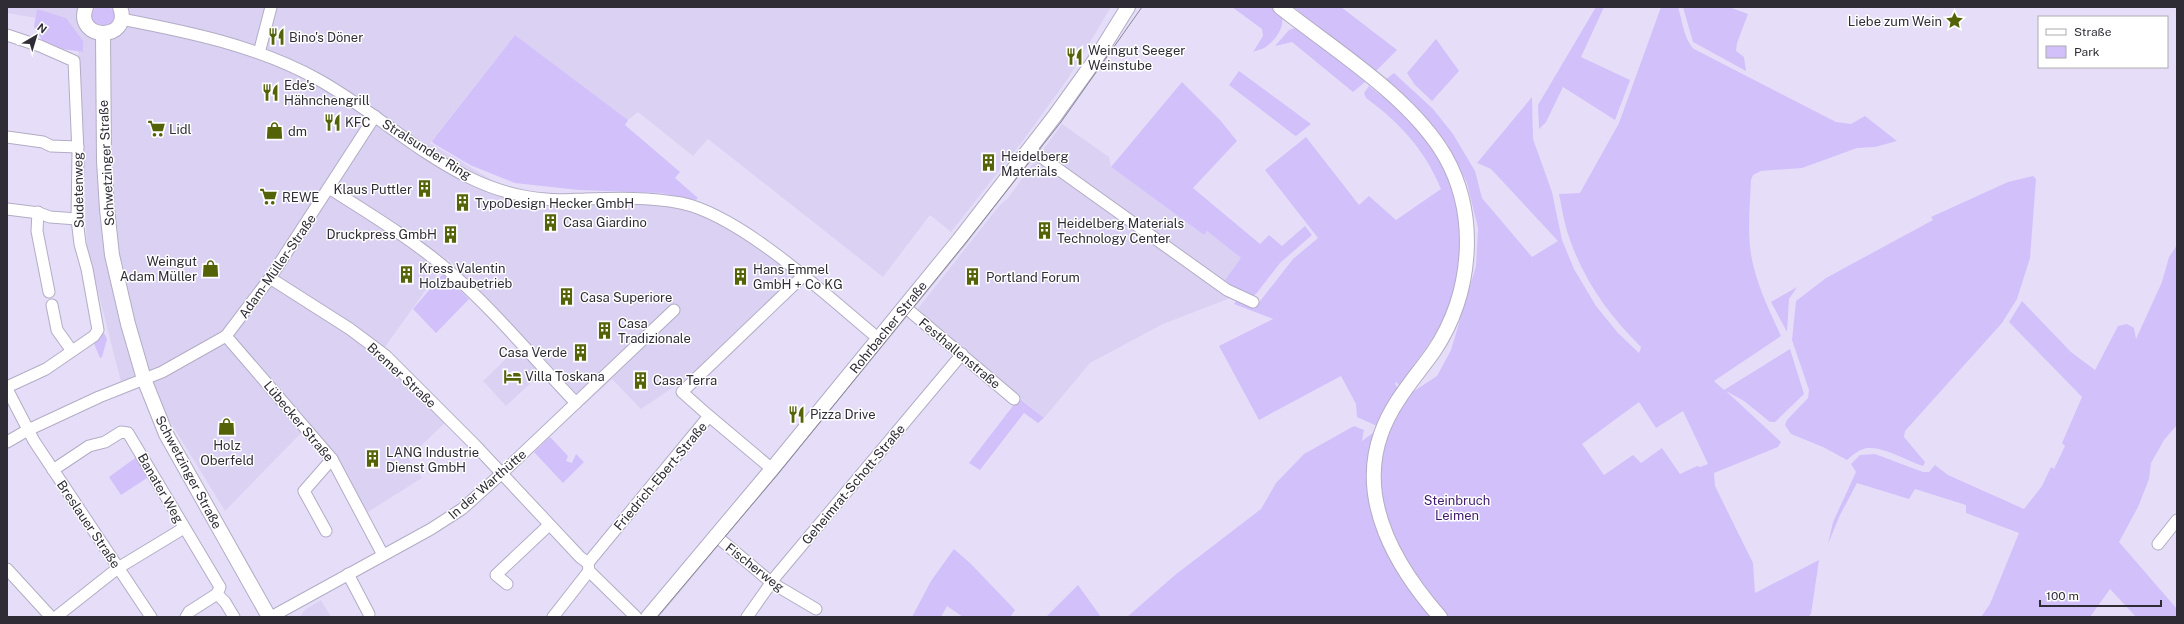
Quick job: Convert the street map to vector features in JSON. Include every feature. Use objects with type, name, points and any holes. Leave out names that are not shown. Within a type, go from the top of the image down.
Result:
[{"type":"main road","name":"Rohrbacher Straße","points":[[648,617],[905,307],[1030,148],[1095,60],[1128,7]]},
{"type":"main road","points":[[1280,7],[1384,87],[1417,118],[1445,155],[1461,197],[1467,228],[1467,246],[1463,280],[1452,320],[1434,350],[1394,405],[1380,435],[1374,476],[1377,507],[1384,530],[1406,570],[1440,617]]},
{"type":"main road","points":[[82,8],[89,27],[95,32],[103,34],[115,29],[121,13]]},
{"type":"main road","name":"Schwetzinger Straße","points":[[103,34],[104,161],[112,255],[144,379],[166,434],[270,617]]},
{"type":"street","points":[[259,53],[271,7]]},
{"type":"street","name":"Stralsunder Ring","points":[[121,13],[201,34],[259,53],[319,80],[375,116],[422,149],[468,177],[502,191],[546,199],[624,198],[683,204],[713,215],[744,232],[803,276],[879,339]]},
{"type":"street","name":"Sudetenweg","points":[[7,35],[74,60],[78,147],[77,219],[98,330],[96,334],[46,369],[7,388]]},
{"type":"street","name":"Adam-Müller-Straße","points":[[7,442],[28,430],[123,386],[144,379],[226,336],[270,278],[375,116]]},
{"type":"street","points":[[7,137],[43,142],[51,146],[78,147]]},
{"type":"street","points":[[1030,148],[1227,290],[1253,302]]},
{"type":"street","points":[[329,188],[419,248],[449,271],[468,289],[576,404]]},
{"type":"street","points":[[7,209],[38,212],[50,217],[77,219]]},
{"type":"street","points":[[38,212],[37,232],[49,292]]},
{"type":"street","name":"Friedrich-Ebert-Straße","points":[[553,617],[589,567],[709,416],[682,392],[803,276]]},
{"type":"street","name":"Bremer Straße","points":[[270,278],[350,329],[386,356],[475,445],[636,617]]},
{"type":"street","points":[[52,305],[57,330],[72,351]]},
{"type":"street","name":"Festhallenstraße","points":[[905,307],[1014,399]]},
{"type":"street","name":"In der Warthütte","points":[[270,617],[431,529],[462,509],[576,404],[674,310]]},
{"type":"street","name":"Lübecker Straße","points":[[226,336],[332,459],[383,555]]},
{"type":"street","name":"Geheimrat-Schott-Straße","points":[[747,617],[772,583],[962,354]]},
{"type":"street","name":"Breslauer Straße","points":[[7,388],[28,430],[53,470],[151,617]]},
{"type":"street","points":[[709,416],[772,469]]},
{"type":"street","name":"Banater Weg","points":[[53,470],[89,446],[105,442],[121,432],[128,433],[220,587],[217,594],[225,602],[234,617]]},
{"type":"street","points":[[326,531],[304,491],[332,459]]},
{"type":"street","points":[[2158,544],[2177,520]]},
{"type":"street","points":[[507,584],[496,575],[549,525]]},
{"type":"street","points":[[56,617],[118,568],[184,528]]},
{"type":"street","name":"Fischerweg","points":[[715,536],[772,583],[816,609]]},
{"type":"street","points":[[7,569],[51,617]]},
{"type":"street","points":[[348,574],[369,614]]},
{"type":"street","points":[[186,617],[189,612],[217,594]]},
{"type":"shaded area","points":[[7,7],[1111,7],[1069,77],[1022,142],[951,232],[930,215],[883,277],[708,139],[693,156],[638,112],[628,120],[515,35],[430,143],[532,204],[580,206],[655,204],[682,207],[711,218],[739,234],[798,274],[698,371],[641,409],[612,379],[584,405],[549,366],[506,406],[483,381],[525,340],[448,259],[382,351],[447,421],[408,458],[422,478],[360,517],[328,460],[304,430],[225,511],[144,379],[122,386],[87,248],[78,45],[70,24],[7,13]]},
{"type":"shaded area","points":[[1062,124],[1109,157],[1111,167],[1204,235],[1207,231],[1241,258],[1233,297],[1163,324],[1090,363],[1044,418],[916,311],[999,206],[1008,198]]},
{"type":"shaded area","points":[[321,600],[331,617],[300,617],[306,609]]},
{"type":"green space","points":[[103,5],[111,8],[114,16],[111,24],[103,27],[95,24],[92,16],[95,8]]},
{"type":"green space","points":[[1232,7],[1272,7],[1278,11],[1281,16],[1282,26],[1276,37],[1266,47],[1253,52],[1263,36],[1262,29]]},
{"type":"green space","points":[[1294,7],[1341,7],[1397,50],[1376,71],[1326,35]]},
{"type":"green space","points":[[1596,7],[1604,7],[1581,57],[1630,80],[1615,120],[1563,87],[1546,122],[1539,129],[1538,105]]},
{"type":"green space","name":"Steinbruch Leimen","points":[[1661,7],[1678,7],[1686,35],[1694,49],[1836,122],[1851,124],[1865,116],[1897,141],[1875,147],[1857,148],[1802,168],[1761,171],[1753,175],[1751,180],[1749,224],[1750,246],[1756,277],[1781,336],[1714,381],[1724,390],[1790,349],[1804,394],[1775,422],[1770,422],[1744,401],[1726,391],[1781,442],[1778,447],[1714,473],[1715,486],[1753,563],[1755,593],[1819,560],[1811,614],[1808,617],[1127,617],[1175,575],[1261,509],[1276,483],[1304,454],[1354,426],[1364,430],[1362,441],[1385,424],[1380,418],[1377,426],[1357,417],[1356,404],[1341,376],[1259,420],[1219,346],[1273,319],[1234,304],[1239,298],[1257,305],[1293,259],[1318,238],[1265,170],[1306,137],[1359,205],[1369,196],[1396,220],[1441,189],[1435,175],[1410,138],[1390,117],[1366,98],[1364,93],[1369,86],[1416,123],[1434,147],[1446,169],[1456,194],[1462,217],[1462,246],[1459,269],[1449,308],[1439,328],[1426,348],[1399,385],[1396,382],[1395,384],[1405,397],[1437,376],[1451,350],[1476,266],[1478,228],[1467,183],[1447,144],[1420,111],[1385,80],[1394,73],[1433,109],[1453,134],[1475,171],[1482,198],[1532,257],[1558,241],[1491,169],[1477,163],[1532,97],[1533,139],[1552,192],[1562,240],[1574,269],[1596,306],[1618,333],[1639,353],[1641,347],[1618,322],[1598,296],[1582,268],[1567,232],[1559,194],[1580,193],[1619,123]],"holes":[[[1639,402],[1656,428],[1683,411],[1708,464],[1700,467],[1697,466],[1680,474],[1662,448],[1641,463],[1633,455],[1604,475],[1582,444]]]},
{"type":"green space","points":[[1683,7],[1729,7],[1748,14],[1737,43],[1736,51],[1744,57],[1746,71],[1693,42]]},
{"type":"green space","points":[[37,9],[66,18],[83,41],[83,52],[63,49],[42,40],[34,27]]},
{"type":"green space","points":[[1298,27],[1365,82],[1353,92],[1292,42],[1275,46],[1289,30]]},
{"type":"green space","points":[[515,35],[628,120],[625,125],[680,172],[675,178],[698,198],[696,200],[661,193],[579,190],[515,183],[470,165],[433,143],[432,141]]},
{"type":"green space","points":[[1436,39],[1459,71],[1432,101],[1415,85],[1407,73]]},
{"type":"green space","points":[[1239,71],[1311,124],[1296,136],[1294,135],[1229,85]]},
{"type":"green space","points":[[1182,82],[1220,120],[1237,141],[1193,188],[1260,244],[1269,235],[1282,246],[1305,226],[1312,235],[1280,263],[1256,294],[1250,297],[1223,283],[1241,258],[1207,231],[1204,235],[1111,167]]},
{"type":"green space","points":[[2033,176],[2036,179],[2030,258],[2017,299],[2002,323],[1905,431],[1904,437],[1925,462],[1923,466],[1875,448],[1863,449],[1847,460],[1823,447],[1791,434],[1785,425],[1787,420],[1808,398],[1809,390],[1792,340],[1796,301],[1826,278],[1933,220],[1931,217],[2008,182]]},
{"type":"green space","points":[[2177,245],[2177,425],[2164,440],[2151,463],[2149,479],[2138,507],[2119,542],[2177,609],[2177,617],[2136,617],[2110,589],[2090,617],[1981,617],[1990,604],[2019,533],[1966,513],[1966,505],[1915,489],[1909,499],[1857,483],[1840,515],[1828,544],[1833,522],[1856,472],[1851,464],[1860,455],[1875,454],[1923,472],[1929,472],[1935,465],[1948,475],[2024,509],[2042,486],[2051,467],[2054,469],[2065,446],[2062,443],[2082,397],[2009,322],[2022,301],[2071,352],[2095,370],[2118,326],[2127,324],[2134,328],[2136,339],[2162,282],[2169,257]]},
{"type":"green space","points":[[443,274],[469,299],[436,333],[413,309]]},
{"type":"green space","points":[[1797,287],[1789,299],[1787,332],[1771,302]]},
{"type":"green space","points":[[104,333],[107,339],[102,357],[100,358],[93,341]]},
{"type":"green space","points":[[1019,398],[1044,418],[1038,423],[1024,413],[980,470],[969,463]]},
{"type":"green space","points":[[550,437],[568,456],[566,461],[572,463],[576,454],[584,462],[563,483],[534,452]]},
{"type":"green space","points":[[138,456],[150,476],[121,495],[109,477]]},
{"type":"green space","points":[[954,549],[971,564],[1015,610],[1010,617],[963,617],[947,606],[941,617],[912,617],[931,581]]},
{"type":"green space","points":[[1078,585],[1101,617],[1046,617]]},
{"type":"tram line","points":[[657,617],[778,474],[967,241],[1061,122],[1142,7]]},
{"type":"place","name":"Liebe zum Wein","points":[[1955,21]]},
{"type":"place","name":"Bino's Döner","points":[[276,37]]},
{"type":"place","name":"Weingut Seeger Weinstube","points":[[1075,57]]},
{"type":"place","name":"Ede's Hähnchengrill","points":[[271,92]]},
{"type":"place","name":"KFC","points":[[332,122]]},
{"type":"place","name":"Lidl","points":[[156,129]]},
{"type":"place","name":"dm","points":[[275,131]]},
{"type":"place","name":"Heidelberg Materials","points":[[988,163]]},
{"type":"place","name":"Klaus Puttler","points":[[425,189]]},
{"type":"place","name":"REWE","points":[[269,197]]},
{"type":"place","name":"TypoDesign Hecker GmbH","points":[[462,203]]},
{"type":"place","name":"Casa Giardino","points":[[550,222]]},
{"type":"place","name":"Heidelberg Materials Technology Center","points":[[1044,230]]},
{"type":"place","name":"Druckpress GmbH","points":[[450,234]]},
{"type":"place","name":"Weingut Adam Müller","points":[[210,268]]},
{"type":"place","name":"Kress Valentin Holzbaubetrieb","points":[[406,275]]},
{"type":"place","name":"Hans Emmel GmbH + Co KG","points":[[740,276]]},
{"type":"place","name":"Portland Forum","points":[[973,277]]},
{"type":"place","name":"Casa Superiore","points":[[567,297]]},
{"type":"place","name":"Casa Tradizionale","points":[[605,330]]},
{"type":"place","name":"Casa Verde","points":[[580,352]]},
{"type":"place","name":"Villa Toskana","points":[[512,376]]},
{"type":"place","name":"Casa Terra","points":[[640,380]]},
{"type":"place","name":"Pizza Drive","points":[[797,414]]},
{"type":"place","name":"Holz Oberfeld","points":[[227,426]]},
{"type":"place","name":"LANG Industrie Dienst GmbH","points":[[373,459]]}]
